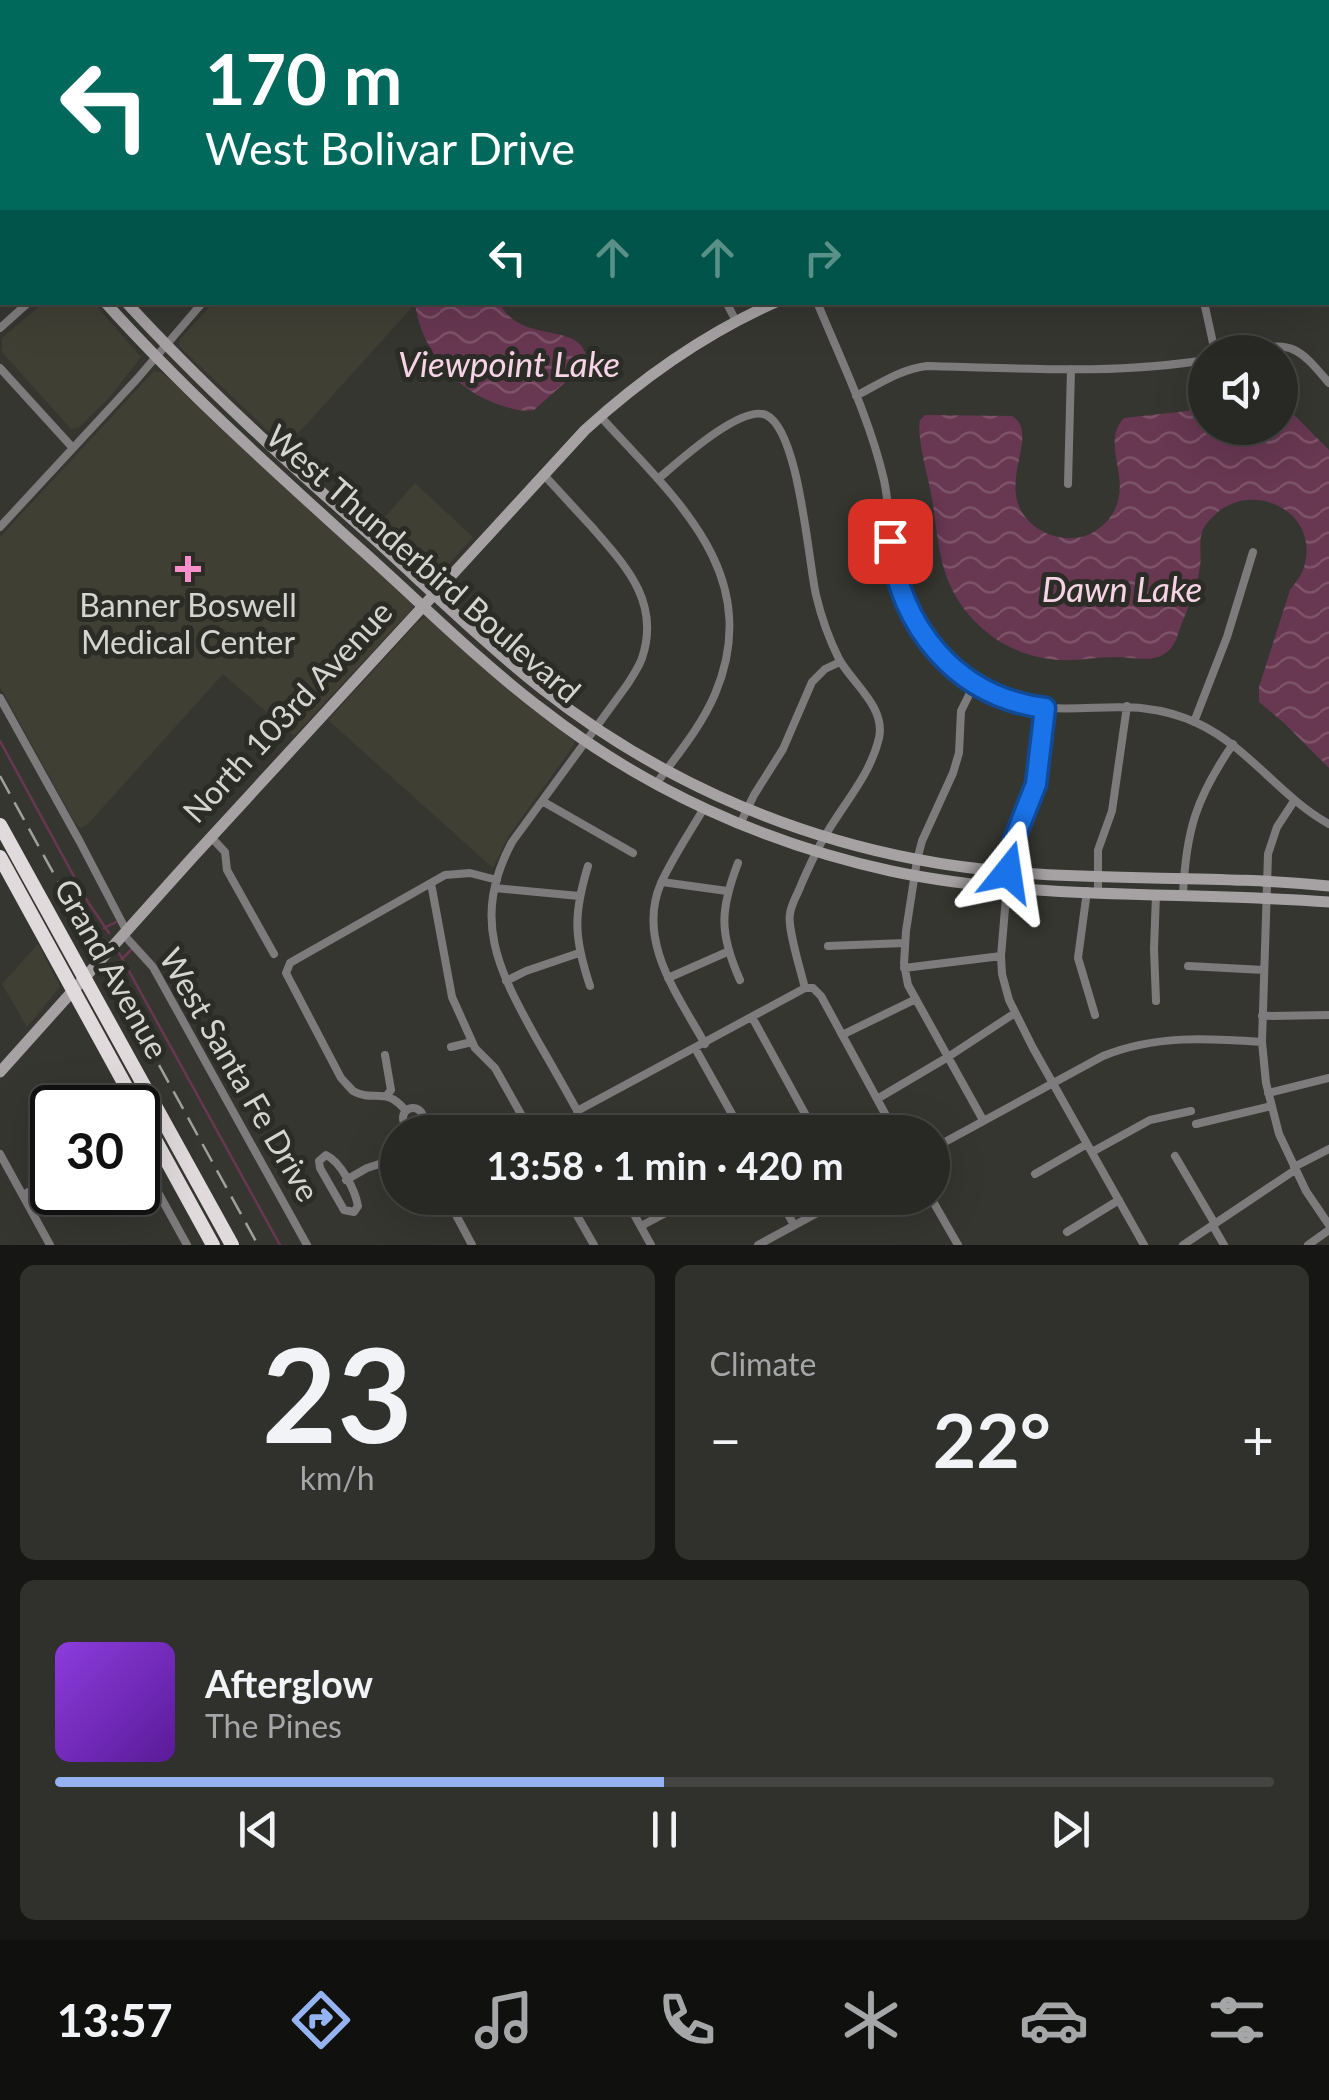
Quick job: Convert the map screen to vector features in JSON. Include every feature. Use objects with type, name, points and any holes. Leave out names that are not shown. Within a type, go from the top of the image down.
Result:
[{"type":"highway","name":"Grand Avenue","points":[[0,825],[125,1085]]},
{"type":"highway","name":"Grand Avenue","points":[[0,857],[79,983],[232,1245]]},
{"type":"highway","name":"Grand Avenue","points":[[160,1153],[214,1245]]},
{"type":"street","points":[[0,328],[25,305]]},
{"type":"street","name":"West Thunderbird Boulevard","points":[[109,305],[226,426],[530,700],[586,741],[704,808],[816,851],[914,876],[1006,887],[1329,902]]},
{"type":"street","name":"West Thunderbird Boulevard","points":[[129,305],[247,424],[540,688],[666,770],[747,809],[824,836],[917,860],[1008,872],[1329,886]]},
{"type":"street","points":[[0,527],[200,305]]},
{"type":"street","points":[[728,305],[736,321]]},
{"type":"street","name":"North 103rd Avenue","points":[[0,1072],[600,416],[666,362],[770,305]]},
{"type":"street","points":[[818,305],[856,396],[884,482],[893,564],[901,592],[925,638],[957,672],[1010,700],[1045,708],[1127,706],[1166,712],[1194,722],[1232,744],[1294,801],[1329,824]]},
{"type":"street","points":[[1205,305],[1211,335]]},
{"type":"street","points":[[1298,352],[1329,383]]},
{"type":"street","points":[[856,396],[913,368],[1071,369],[1188,362]]},
{"type":"street","points":[[0,368],[72,447]]},
{"type":"street","points":[[1068,484],[1071,369]]},
{"type":"street","points":[[658,480],[709,439],[747,415],[757,413],[776,422],[789,455],[816,596],[840,662],[860,686],[878,718],[880,736],[860,783],[816,851],[789,915],[809,988],[822,996],[886,1115]]},
{"type":"street","points":[[600,416],[689,514],[708,542],[723,583],[728,619],[726,656],[716,693],[698,726],[656,784]]},
{"type":"street","points":[[544,474],[620,558],[638,585],[646,610],[642,660],[512,842],[496,884],[492,908],[493,940],[506,981],[580,1115]]},
{"type":"street","points":[[352,541],[363,530]]},
{"type":"street","points":[[1194,722],[1227,637],[1253,552]]},
{"type":"street","points":[[740,824],[783,749],[812,682],[825,669],[840,662]]},
{"type":"street","points":[[975,684],[961,711],[954,773],[917,860],[904,968],[908,985],[983,1120]]},
{"type":"street","points":[[530,700],[540,688]]},
{"type":"street","name":"West Santa Fe Drive","points":[[0,698],[80,842],[124,932],[153,967],[307,1245]]},
{"type":"street","points":[[1095,1014],[1078,958],[1098,876],[1098,850],[1112,811],[1127,706]]},
{"type":"street","points":[[1045,708],[1036,784],[1014,840],[1008,872],[1001,956],[1005,987],[1015,1013],[1144,1245]]},
{"type":"street","points":[[1183,896],[1188,835],[1195,811],[1212,774],[1232,744]]},
{"type":"street","points":[[542,801],[633,852]]},
{"type":"street","points":[[1294,801],[1272,840],[1266,882],[1262,1042],[1278,1134],[1329,1228],[1308,1245]]},
{"type":"street","points":[[704,808],[662,882],[653,927],[659,958],[734,1115]]},
{"type":"street","points":[[211,838],[225,852],[227,870],[274,954]]},
{"type":"street","points":[[738,863],[727,891],[724,922],[727,952],[740,980]]},
{"type":"street","points":[[588,866],[576,926],[579,953],[590,986]]},
{"type":"street","points":[[406,1111],[387,1096],[354,1091],[342,1078],[286,973],[290,964],[430,883],[457,872],[496,884],[579,896]]},
{"type":"street","points":[[662,882],[727,891]]},
{"type":"street","points":[[430,883],[452,997],[472,1042],[495,1068],[521,1115]]},
{"type":"street","points":[[1156,894],[1156,1001]]},
{"type":"street","points":[[828,946],[905,944]]},
{"type":"street","points":[[668,978],[727,952]]},
{"type":"street","points":[[506,981],[579,953]]},
{"type":"street","points":[[904,968],[1001,956]]},
{"type":"street","points":[[1188,966],[1264,970]]},
{"type":"street","points":[[577,1110],[809,988]]},
{"type":"street","points":[[842,1035],[916,999]]},
{"type":"street","points":[[877,1098],[1015,1013]]},
{"type":"street","points":[[1262,1016],[1329,1014]]},
{"type":"street","points":[[752,1017],[806,1115]]},
{"type":"street","points":[[950,1139],[1126,1046],[1193,1038],[1262,1042]]},
{"type":"street","points":[[450,1047],[472,1042]]},
{"type":"street","points":[[384,1055],[391,1090],[387,1096]]},
{"type":"street","points":[[1268,1092],[1329,1078]]},
{"type":"street","points":[[1196,1124],[1272,1106]]},
{"type":"street","points":[[406,1111],[415,1108],[423,1115]]},
{"type":"street","points":[[1035,1174],[1150,1120],[1191,1110]]},
{"type":"street","points":[[405,1115],[406,1111]]},
{"type":"street","points":[[1183,1245],[1329,1149]]},
{"type":"street","points":[[0,1154],[50,1245]]},
{"type":"street","points":[[326,1155],[332,1157],[346,1180],[358,1202],[356,1210],[350,1213],[342,1208],[318,1160],[326,1155]]},
{"type":"street","points":[[1175,1156],[1224,1245]]},
{"type":"street","points":[[346,1180],[380,1164]]},
{"type":"street","points":[[23,1195],[30,1191]]},
{"type":"street","points":[[160,1195],[187,1245]]},
{"type":"street","points":[[1067,1232],[1119,1200]]},
{"type":"street","points":[[177,1226],[197,1215]]},
{"type":"street","points":[[456,1215],[472,1245]]},
{"type":"street","points":[[577,1215],[594,1245]]},
{"type":"street","points":[[634,1215],[651,1245]]},
{"type":"street","points":[[640,1226],[661,1215]]},
{"type":"street","points":[[788,1215],[794,1225]]},
{"type":"street","points":[[758,1245],[813,1215]]},
{"type":"street","points":[[941,1215],[958,1245]]},
{"type":"shaded area","points":[[41,305],[96,305],[141,357],[109,398],[78,428],[71,429],[2,352],[2,338]]},
{"type":"shaded area","points":[[211,305],[414,305],[284,446],[179,346],[180,339]]},
{"type":"shaded area","name":"Banner Boswell Medical Center","points":[[154,371],[173,382],[411,600],[414,607],[294,736],[223,674],[87,825],[80,828],[0,687],[0,537]]},
{"type":"shaded area","points":[[415,483],[473,537],[436,578],[425,575],[375,528]]},
{"type":"shaded area","points":[[425,617],[574,741],[508,837],[493,868],[328,720]]},
{"type":"shaded area","points":[[38,944],[60,987],[27,1027],[2,984]]},
{"type":"water","name":"Viewpoint Lake","points":[[415,305],[501,305],[522,324],[574,340],[587,359],[534,410],[503,406],[471,391],[444,367],[419,321]]},
{"type":"water","name":"Dawn Lake","points":[[1188,411],[1188,445],[1298,445],[1298,419],[1329,450],[1329,768],[1259,702],[1259,687],[1290,590],[1305,563],[1302,530],[1281,507],[1251,500],[1234,503],[1208,522],[1202,534],[1196,585],[1176,640],[1157,657],[1041,658],[989,634],[962,607],[952,590],[939,547],[920,438],[920,420],[925,415],[1012,416],[1020,425],[1022,437],[1016,498],[1023,514],[1042,531],[1070,538],[1096,530],[1116,506],[1120,493],[1115,440],[1124,418]]},
{"type":"waterway","points":[[0,741],[109,933]]},
{"type":"waterway","points":[[104,928],[116,922]]},
{"type":"waterway","points":[[122,959],[131,950]]},
{"type":"waterway","points":[[119,953],[280,1245]]},
{"type":"railway","points":[[0,776],[258,1245]]},
{"type":"place","name":"Banner Boswell Medical Center","points":[[188,569]]},
{"type":"route","points":[[890,541],[901,592],[925,638],[942,658],[992,693],[1045,708],[1036,784],[1014,840],[1008,872]]}]
